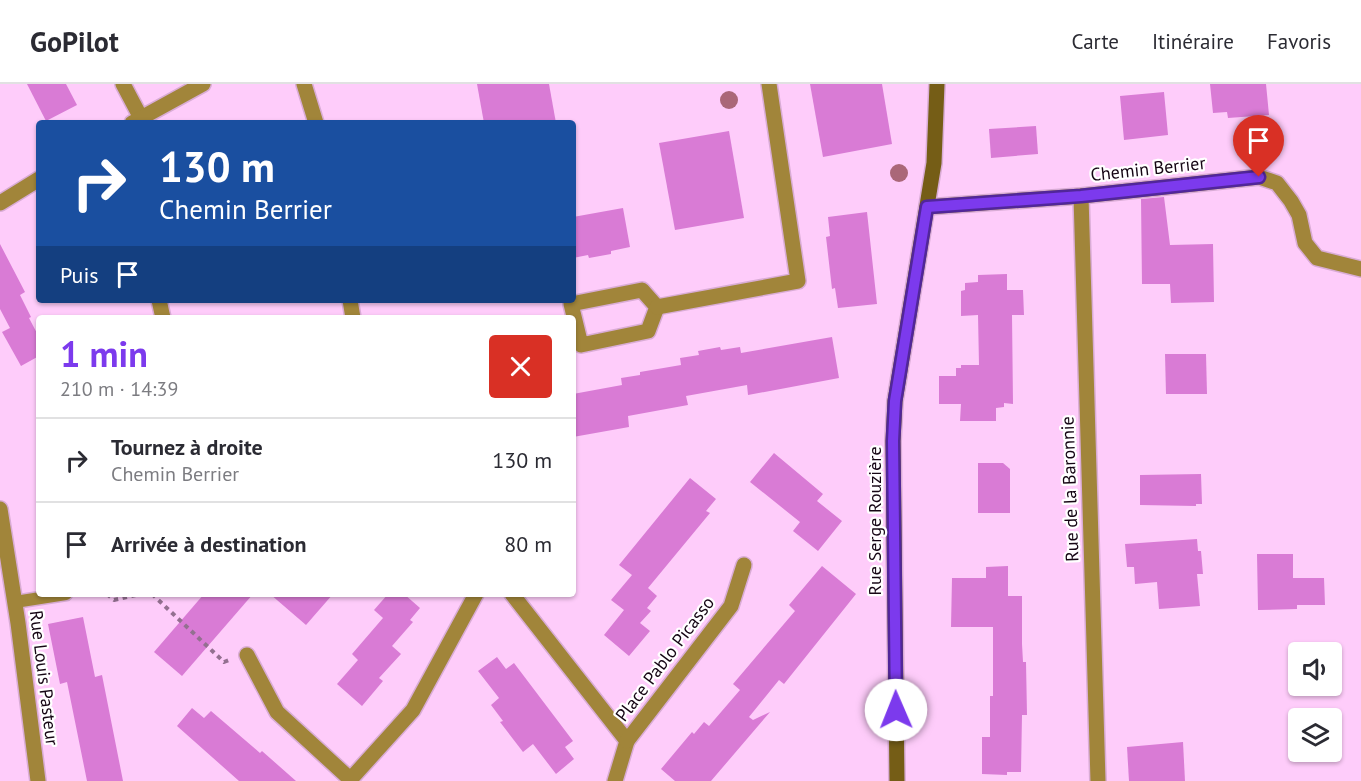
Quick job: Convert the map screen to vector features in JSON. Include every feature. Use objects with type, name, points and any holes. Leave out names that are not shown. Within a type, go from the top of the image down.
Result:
[{"type":"street","points":[[123,84],[137,120],[203,84]]},
{"type":"street","points":[[304,84],[315,120]]},
{"type":"street","points":[[657,307],[798,281],[770,84]]},
{"type":"street","name":"Rue Serge Rouzière","points":[[897,781],[893,441],[895,401],[934,163],[937,84]]},
{"type":"street","name":"Chemin Berrier","points":[[927,207],[1081,196],[1259,177],[1277,183],[1291,201],[1299,215],[1305,243],[1317,258],[1361,269]]},
{"type":"street","points":[[0,203],[36,181]]},
{"type":"street","name":"Rue de la Baronnie","points":[[1081,196],[1098,781]]},
{"type":"street","points":[[574,315],[572,304],[642,290],[657,307]]},
{"type":"street","points":[[576,322],[581,345],[648,331],[657,307]]},
{"type":"street","name":"Rue Louis Pasteur","points":[[0,509],[15,602],[38,781]]},
{"type":"street","name":"Place Pablo Picasso","points":[[627,741],[731,606],[744,565]]},
{"type":"street","points":[[247,655],[277,712],[349,780],[412,710],[474,597]]},
{"type":"street","points":[[514,597],[627,741],[615,781]]},
{"type":"lane","points":[[15,602],[47,597]]},
{"type":"path","points":[[110,597],[114,600],[128,597]]},
{"type":"path","points":[[155,597],[224,662]]},
{"type":"building","points":[[27,84],[66,84],[77,105],[45,120]]},
{"type":"building","points":[[477,84],[549,84],[555,120],[483,120]]},
{"type":"building","points":[[810,84],[882,84],[892,144],[823,157]]},
{"type":"building","points":[[1210,84],[1266,84],[1269,115],[1228,118],[1227,112],[1213,113]]},
{"type":"building","points":[[1164,92],[1168,135],[1124,140],[1120,96]]},
{"type":"building","points":[[1036,126],[1038,154],[991,158],[989,129]]},
{"type":"building","points":[[729,131],[744,218],[675,230],[659,143]]},
{"type":"building","points":[[1164,197],[1170,245],[1213,244],[1214,302],[1171,303],[1170,284],[1142,284],[1141,199]]},
{"type":"building","points":[[623,208],[630,247],[611,251],[611,254],[589,258],[588,255],[576,257],[576,216]]},
{"type":"building","points":[[867,212],[877,304],[838,308],[835,288],[832,289],[826,237],[830,236],[828,217]]},
{"type":"building","points":[[0,244],[25,292],[20,295],[36,331],[36,358],[21,366],[2,332],[10,328],[0,309]]},
{"type":"building","points":[[1007,274],[1007,290],[1023,290],[1024,315],[1012,315],[1013,404],[1004,403],[1004,407],[996,408],[996,421],[960,421],[961,404],[939,404],[939,376],[956,376],[956,368],[961,368],[961,365],[979,365],[978,315],[961,316],[961,291],[965,290],[965,283],[978,282],[978,275]]},
{"type":"building","points":[[832,337],[839,378],[748,395],[747,385],[686,396],[688,405],[628,416],[629,427],[576,436],[576,393],[622,385],[621,378],[640,375],[640,372],[681,365],[680,358],[699,355],[698,351],[720,347],[721,350],[740,347],[741,353]]},
{"type":"building","points":[[1165,354],[1206,354],[1207,394],[1166,394]]},
{"type":"building","points":[[774,453],[823,494],[817,501],[842,521],[818,551],[793,531],[800,522],[750,482]]},
{"type":"building","points":[[978,463],[1003,463],[1010,469],[1010,513],[978,513]]},
{"type":"building","points":[[1201,474],[1202,504],[1196,504],[1196,506],[1140,505],[1140,475]]},
{"type":"building","points":[[690,478],[716,499],[706,511],[710,513],[648,588],[657,596],[647,608],[651,611],[640,623],[650,631],[629,656],[604,635],[624,610],[611,600],[632,575],[619,565]]},
{"type":"building","points":[[1197,539],[1198,551],[1201,551],[1203,574],[1197,574],[1200,606],[1159,609],[1157,582],[1135,584],[1134,567],[1127,567],[1125,544]]},
{"type":"building","points":[[1257,554],[1293,554],[1293,578],[1324,578],[1325,605],[1297,605],[1297,609],[1258,610]]},
{"type":"building","points":[[822,566],[856,594],[784,684],[779,680],[749,717],[753,720],[770,712],[711,781],[675,781],[661,769],[692,732],[694,734],[704,722],[709,726],[740,690],[733,684],[795,611],[789,605]]},
{"type":"building","points":[[1008,566],[1008,596],[1022,596],[1022,644],[1023,662],[1026,662],[1027,715],[1022,715],[1021,772],[1007,772],[1007,775],[982,774],[982,737],[990,737],[990,696],[993,696],[993,627],[951,627],[952,578],[986,578],[986,567]]},
{"type":"building","points":[[201,597],[250,597],[182,676],[154,652]]},
{"type":"building","points":[[273,597],[330,597],[306,625]]},
{"type":"building","points":[[385,597],[407,597],[420,608],[410,620],[413,622],[392,646],[401,654],[379,678],[383,681],[362,706],[337,684],[358,660],[352,654],[383,618],[374,610]]},
{"type":"building","points":[[83,617],[95,677],[102,675],[123,781],[87,781],[67,682],[60,684],[48,624]]},
{"type":"building","points":[[497,657],[506,669],[514,663],[573,741],[565,747],[574,759],[556,774],[533,744],[523,752],[500,722],[503,721],[491,705],[499,698],[478,671]]},
{"type":"building","points":[[192,708],[204,718],[211,711],[296,781],[239,781],[177,726]]},
{"type":"building","points":[[1183,742],[1185,781],[1129,781],[1127,747]]},
{"type":"route","points":[[896,710],[893,441],[895,401],[927,207],[1081,196],[1259,177]]}]
